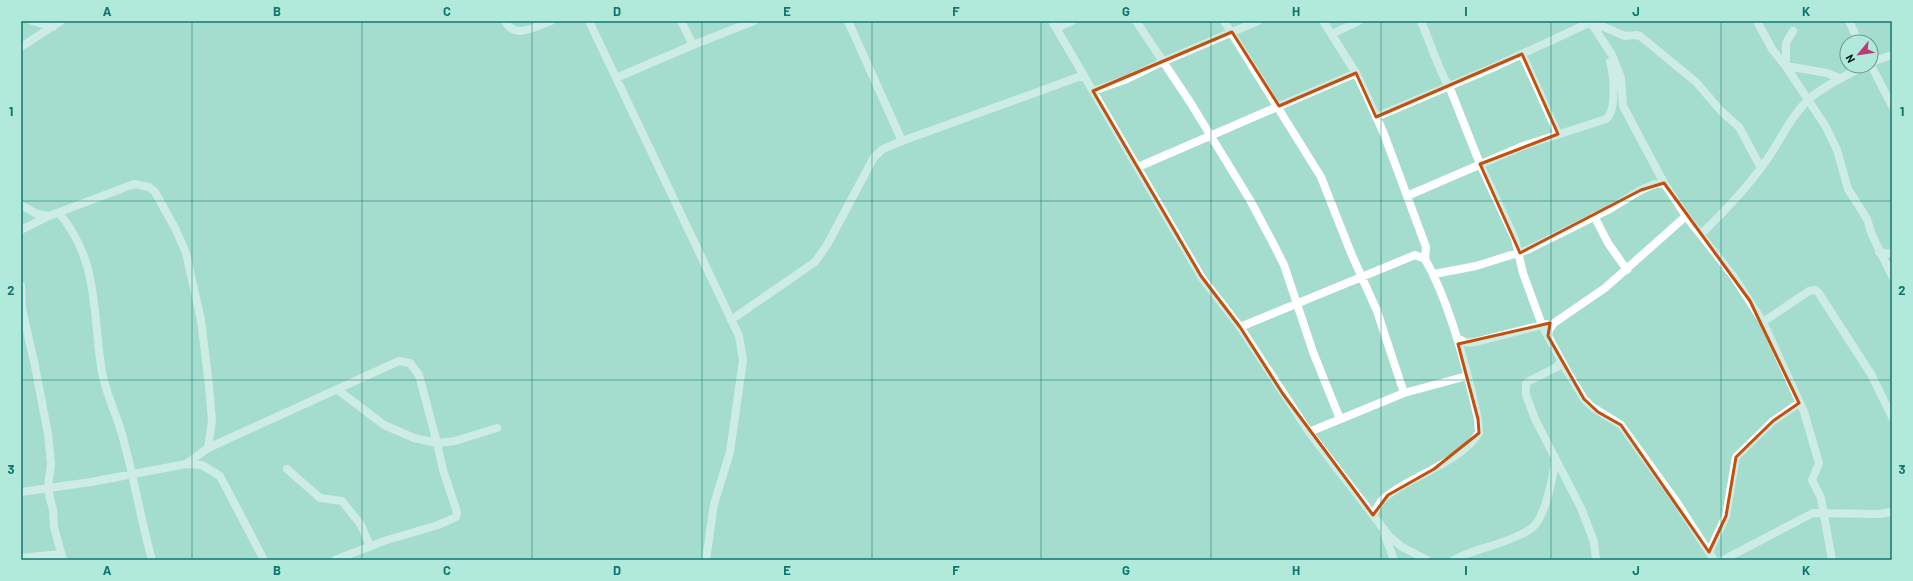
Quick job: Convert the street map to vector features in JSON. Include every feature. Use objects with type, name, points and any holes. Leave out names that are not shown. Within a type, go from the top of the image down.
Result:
[{"type":"street","points":[[32,21],[51,24]]},
{"type":"street","points":[[21,47],[51,24],[61,21]]},
{"type":"street","points":[[505,21],[508,28],[513,31],[521,32],[551,21]]},
{"type":"street","points":[[589,21],[739,336],[743,360],[730,452],[714,504],[706,560]]},
{"type":"street","points":[[682,21],[693,44]]},
{"type":"street","points":[[616,78],[693,44],[754,21]]},
{"type":"street","points":[[848,21],[902,141]]},
{"type":"street","points":[[1072,21],[1054,25],[1202,278],[1240,327],[1309,432],[1373,515],[1382,529],[1394,560]]},
{"type":"street","points":[[1136,21],[1254,206],[1284,265],[1313,352],[1340,418]]},
{"type":"street","points":[[1224,21],[1279,106],[1315,164],[1326,185],[1328,197],[1377,311],[1404,393]]},
{"type":"street","points":[[1093,91],[1127,79],[1162,62],[1258,21]]},
{"type":"street","points":[[1323,21],[1356,72],[1384,134],[1426,247],[1425,259],[1434,274],[1456,338],[1480,427],[1475,438],[1434,469],[1388,495],[1381,501],[1373,515]]},
{"type":"street","points":[[1332,34],[1359,21]]},
{"type":"street","points":[[1421,21],[1439,64],[1442,77],[1449,86],[1480,164],[1515,239],[1523,273],[1542,325],[1561,361],[1584,399],[1598,412],[1621,425],[1676,501],[1714,560]]},
{"type":"street","points":[[1376,117],[1522,54],[1590,21],[1625,36],[1640,36],[1692,79],[1721,111],[1739,127],[1761,168]]},
{"type":"street","points":[[1407,196],[1480,164],[1558,134],[1603,121],[1610,114],[1614,88],[1614,76],[1605,49],[1590,29],[1590,21]]},
{"type":"street","points":[[1590,21],[1612,55],[1621,78],[1623,106],[1664,183],[1686,216],[1734,277],[1763,322],[1799,403],[1820,463],[1812,480],[1821,498],[1832,560]]},
{"type":"street","points":[[1757,21],[1772,49],[1786,66],[1826,127],[1837,150],[1848,189],[1867,219],[1880,252],[1892,276]]},
{"type":"street","points":[[1849,21],[1855,34]]},
{"type":"street","points":[[1786,66],[1786,43],[1788,35],[1793,31]]},
{"type":"street","points":[[1522,54],[1558,134]]},
{"type":"street","points":[[1879,59],[1892,55]]},
{"type":"street","points":[[1786,66],[1827,73],[1839,78]]},
{"type":"street","points":[[1138,168],[1356,72]]},
{"type":"street","points":[[1701,234],[1721,215],[1761,168],[1791,121],[1808,100],[1819,90],[1847,74]]},
{"type":"street","points":[[1876,74],[1892,106]]},
{"type":"street","points":[[732,320],[815,262],[827,245],[874,157],[883,149],[1084,75]]},
{"type":"street","points":[[1434,274],[1462,269],[1518,253],[1542,244],[1650,186],[1664,183]]},
{"type":"street","points":[[21,230],[48,216],[134,184],[149,187],[155,192],[176,230],[186,253],[201,320],[212,421],[208,448]]},
{"type":"street","points":[[21,205],[36,214],[48,216]]},
{"type":"street","points":[[59,213],[70,227],[88,266],[93,285],[102,373],[121,431],[152,560]]},
{"type":"street","points":[[1594,216],[1608,243],[1627,270]]},
{"type":"street","points":[[1548,336],[1549,330],[1554,323],[1584,304],[1627,270],[1686,216]]},
{"type":"street","points":[[1880,252],[1888,254],[1892,252]]},
{"type":"street","points":[[1240,327],[1362,278],[1414,255],[1425,259]]},
{"type":"street","points":[[21,285],[22,309],[48,434],[51,463],[48,487],[62,557],[21,558]]},
{"type":"street","points":[[1763,322],[1809,291],[1814,290],[1818,292],[1871,374],[1892,417]]},
{"type":"street","points":[[1456,338],[1467,343],[1475,342],[1554,323]]},
{"type":"street","points":[[186,464],[208,448],[399,361],[410,363],[419,375],[443,470],[457,512],[456,517],[438,525],[370,546],[335,560]]},
{"type":"street","points":[[1561,361],[1556,367],[1529,381],[1525,390],[1535,419],[1581,508],[1594,542],[1596,560]]},
{"type":"street","points":[[1309,432],[1404,393],[1467,376]]},
{"type":"street","points":[[338,390],[384,425],[414,438],[437,443],[455,441],[497,428]]},
{"type":"street","points":[[1710,552],[1726,516],[1736,456],[1773,421],[1799,403]]},
{"type":"street","points":[[1454,560],[1467,553],[1503,542],[1525,532],[1534,526],[1539,520],[1546,500],[1555,460]]},
{"type":"street","points":[[21,492],[91,482],[186,464],[202,465],[220,476],[264,560]]},
{"type":"street","points":[[286,469],[320,498],[342,501],[361,525],[370,546]]},
{"type":"street","points":[[1723,560],[1813,513],[1879,514],[1892,512]]},
{"type":"street","points":[[1382,529],[1394,541],[1427,560]]},
{"type":"highlighted area","points":[[1232,32],[1279,106],[1356,73],[1376,117],[1522,54],[1558,134],[1480,164],[1520,253],[1641,190],[1664,183],[1750,301],[1799,403],[1773,421],[1736,457],[1726,516],[1709,552],[1621,425],[1598,412],[1584,399],[1548,336],[1550,323],[1458,344],[1478,419],[1479,433],[1434,469],[1388,495],[1373,515],[1283,394],[1240,327],[1201,276],[1093,91]]}]
